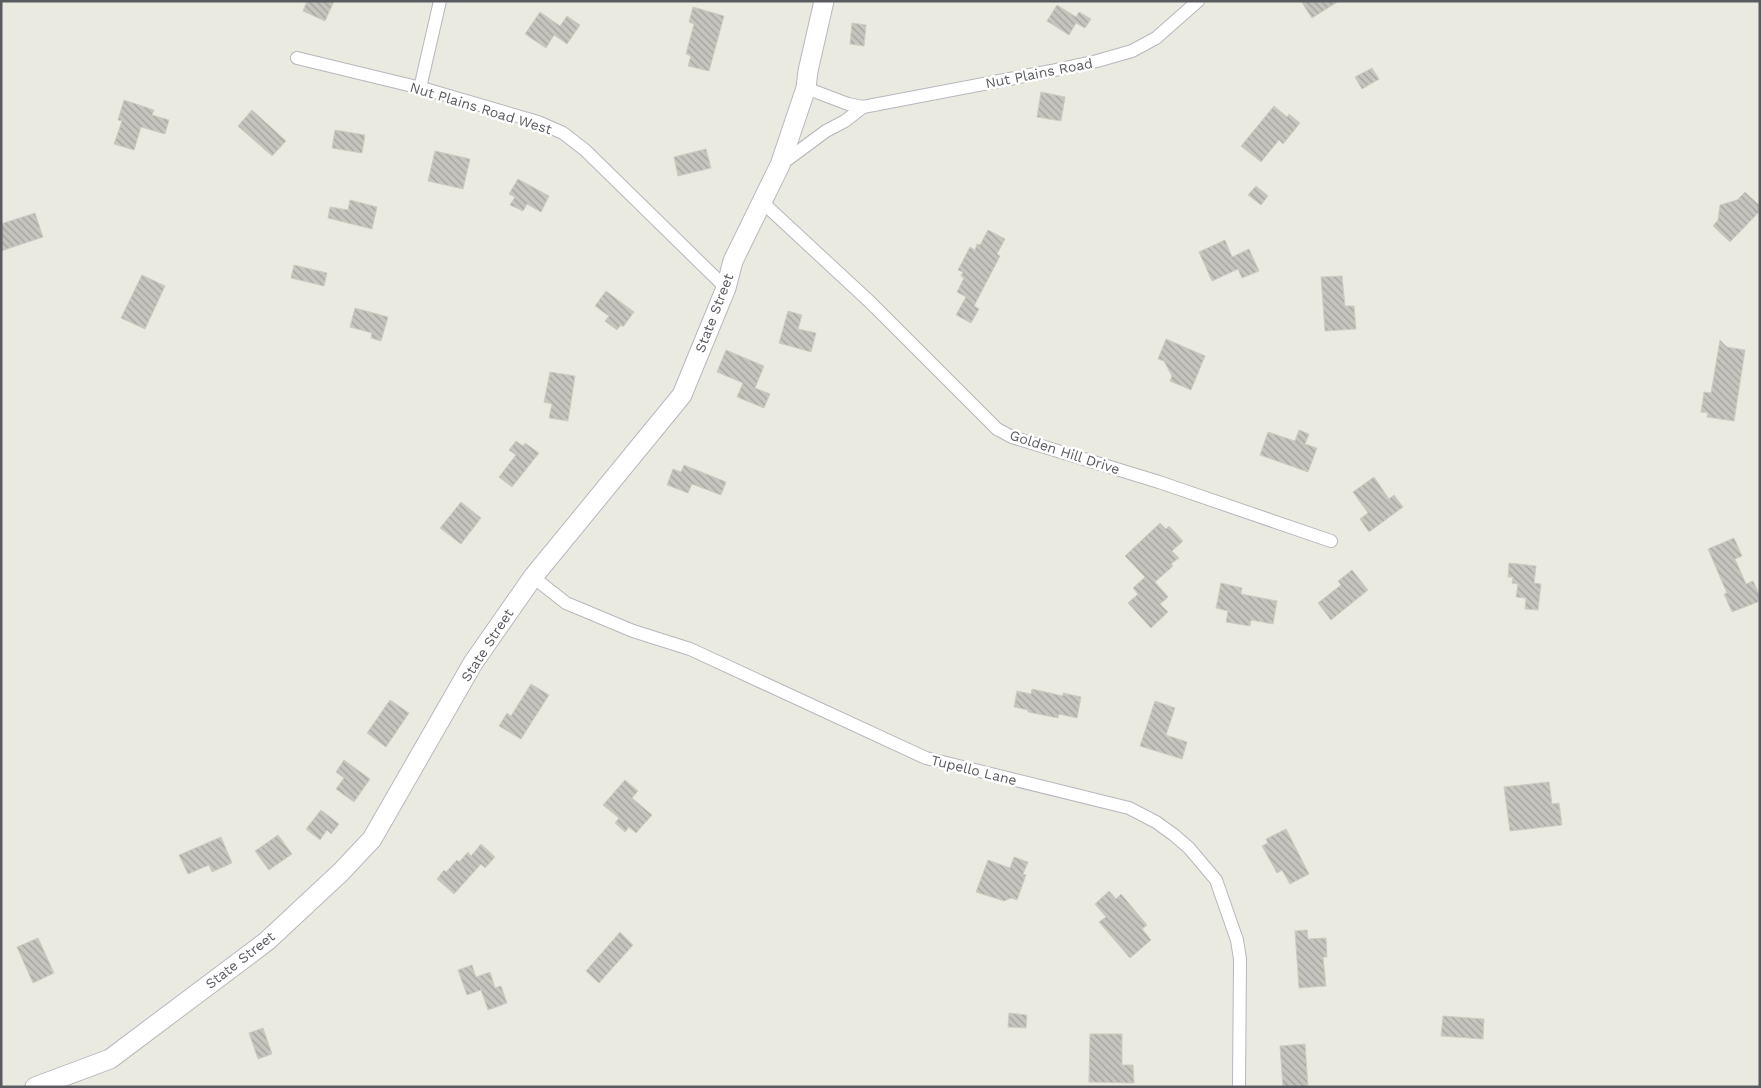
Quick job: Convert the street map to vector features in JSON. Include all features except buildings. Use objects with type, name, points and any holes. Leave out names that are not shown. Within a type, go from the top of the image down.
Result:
[{"type":"street","points":[[420,88],[440,1]]},
{"type":"street","name":"State Street","points":[[35,1087],[110,1059],[267,941],[341,872],[372,839],[473,663],[533,577],[682,396],[726,288],[733,261],[780,166],[806,88],[824,1]]},
{"type":"street","name":"Nut Plains Road","points":[[806,88],[848,104],[863,107],[1051,72],[1132,51],[1156,38],[1198,1]]},
{"type":"street","name":"Nut Plains Road West","points":[[296,58],[420,88],[538,122],[563,133],[585,150],[726,288]]},
{"type":"street","name":"Nut Plains Road","points":[[780,166],[826,131],[845,121],[863,107]]},
{"type":"street","name":"Golden Hill Drive","points":[[762,201],[870,302],[997,429],[1012,437],[1159,482],[1331,540]]},
{"type":"street","name":"Tupello Lane","points":[[533,577],[566,604],[633,631],[690,649],[926,758],[1129,808],[1156,822],[1174,835],[1189,848],[1216,880],[1238,940],[1240,959],[1239,1087]]}]
